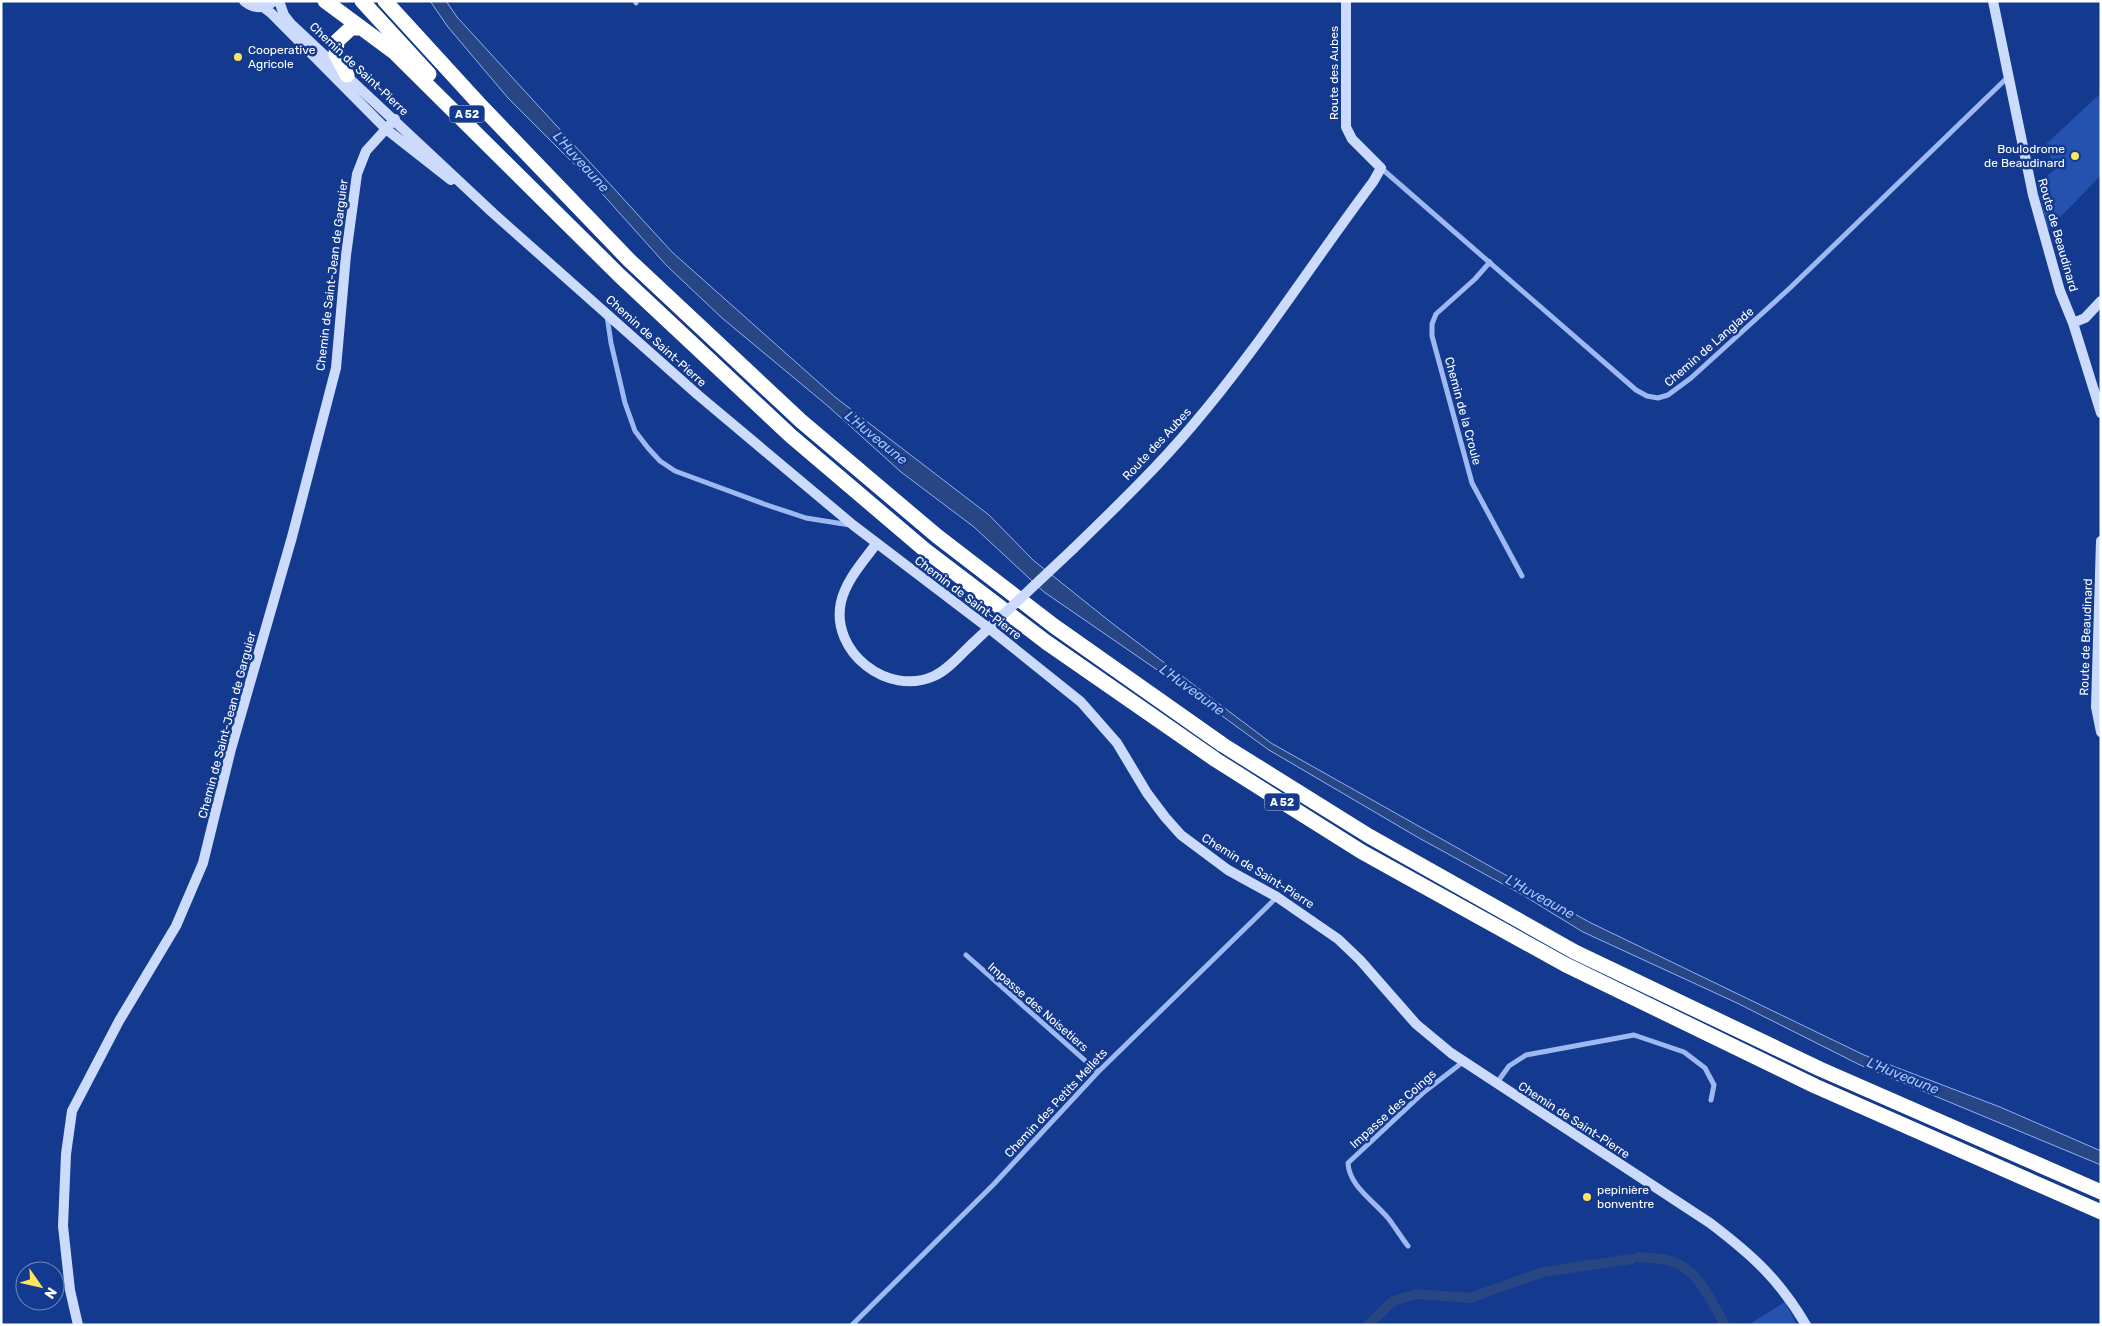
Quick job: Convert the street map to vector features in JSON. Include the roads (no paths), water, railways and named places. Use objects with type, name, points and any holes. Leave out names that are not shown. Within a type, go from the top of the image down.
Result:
[{"type":"highway","points":[[325,1],[394,52],[572,227]]},
{"type":"highway","name":"A 52","points":[[362,1],[619,275],[791,436],[925,550],[1046,642],[1216,760],[1362,852],[1566,965],[1815,1086],[2101,1212]]},
{"type":"highway","name":"A 52","points":[[387,1],[418,38],[482,107],[628,260],[801,421],[938,536],[1054,626],[1223,745],[1369,836],[1576,952],[1820,1069],[2101,1192]]},
{"type":"highway","points":[[347,75],[336,54],[337,41],[351,28],[361,28]]},
{"type":"street","points":[[244,1],[250,6],[263,7],[274,1]]},
{"type":"street","name":"Chemin de Saint-Pierre","points":[[279,1],[284,15],[292,24],[493,213],[706,402],[852,525],[995,633],[1081,702],[1117,743],[1147,793],[1181,835],[1228,870],[1276,897],[1338,939],[1360,960],[1416,1024],[1463,1062],[1710,1223],[1745,1250],[1773,1276],[1806,1325]]},
{"type":"street","name":"Route des Aubes","points":[[876,544],[849,581],[840,604],[842,634],[855,655],[878,675],[906,682],[934,676],[972,644],[1073,549],[1162,461],[1199,417],[1269,324],[1373,182],[1381,168],[1352,139],[1346,126],[1346,1]]},
{"type":"street","name":"Route de Beaudinard","points":[[1994,1],[2033,195],[2060,292],[2073,323],[2101,413]]},
{"type":"street","name":"Chemin de Saint-Pierre","points":[[263,7],[386,129],[493,213]]},
{"type":"street","name":"Chemin de Langlade","points":[[1381,168],[1636,390],[1647,396],[1658,398],[1668,396],[1691,378],[1791,286],[2009,76]]},
{"type":"street","name":"Chemin de Saint-Jean de Garguier","points":[[78,1325],[70,1290],[63,1226],[66,1154],[72,1110],[119,1021],[176,926],[203,864],[231,749],[292,537],[336,368],[357,174],[366,151],[395,119]]},
{"type":"street","name":"Chemin de la Croule","points":[[1490,262],[1475,279],[1436,314],[1432,324],[1432,336],[1472,483],[1522,576]]},
{"type":"street","points":[[2073,323],[2085,318],[2101,302]]},
{"type":"street","points":[[607,314],[611,343],[625,403],[635,430],[660,461],[675,471],[781,510],[806,518],[852,525]]},
{"type":"street","name":"Route de Beaudinard","points":[[2101,541],[2096,706],[2101,732]]},
{"type":"street","name":"Chemin des Petits Mellets","points":[[852,1325],[993,1185],[1098,1072],[1276,897]]},
{"type":"street","name":"Impasse des Noisetiers","points":[[966,956],[1098,1072]]},
{"type":"street","points":[[1496,1084],[1509,1066],[1526,1055],[1634,1035],[1684,1052],[1705,1068],[1714,1085],[1711,1100]]},
{"type":"street","name":"Impasse des Coings","points":[[1408,1246],[1388,1219],[1348,1173],[1348,1163],[1424,1092],[1463,1062]]},
{"type":"water","name":"L'Huveaune","points":[[430,1],[446,1],[457,17],[672,252],[835,397],[989,515],[1033,560],[1113,624],[1271,743],[1589,922],[1864,1055],[2000,1107],[2101,1151],[2101,1165],[1860,1065],[1737,1003],[1583,932],[1521,894],[1419,838],[1269,750],[1182,687],[1044,592],[974,527],[901,472],[829,407],[722,318],[667,266],[589,179],[508,98],[448,27]]},
{"type":"waterway","points":[[1638,1257],[1666,1260],[1677,1263],[1687,1269],[1702,1285],[1725,1325]]},
{"type":"waterway","points":[[1368,1325],[1393,1301],[1417,1294],[1470,1298],[1543,1272],[1631,1259]]},
{"type":"place","name":"Cooperative Agricole","points":[[238,57]]},
{"type":"place","name":"Boulodrome de Beaudinard","points":[[2075,156]]},
{"type":"place","name":"pepinière bonventre","points":[[1587,1197]]}]
